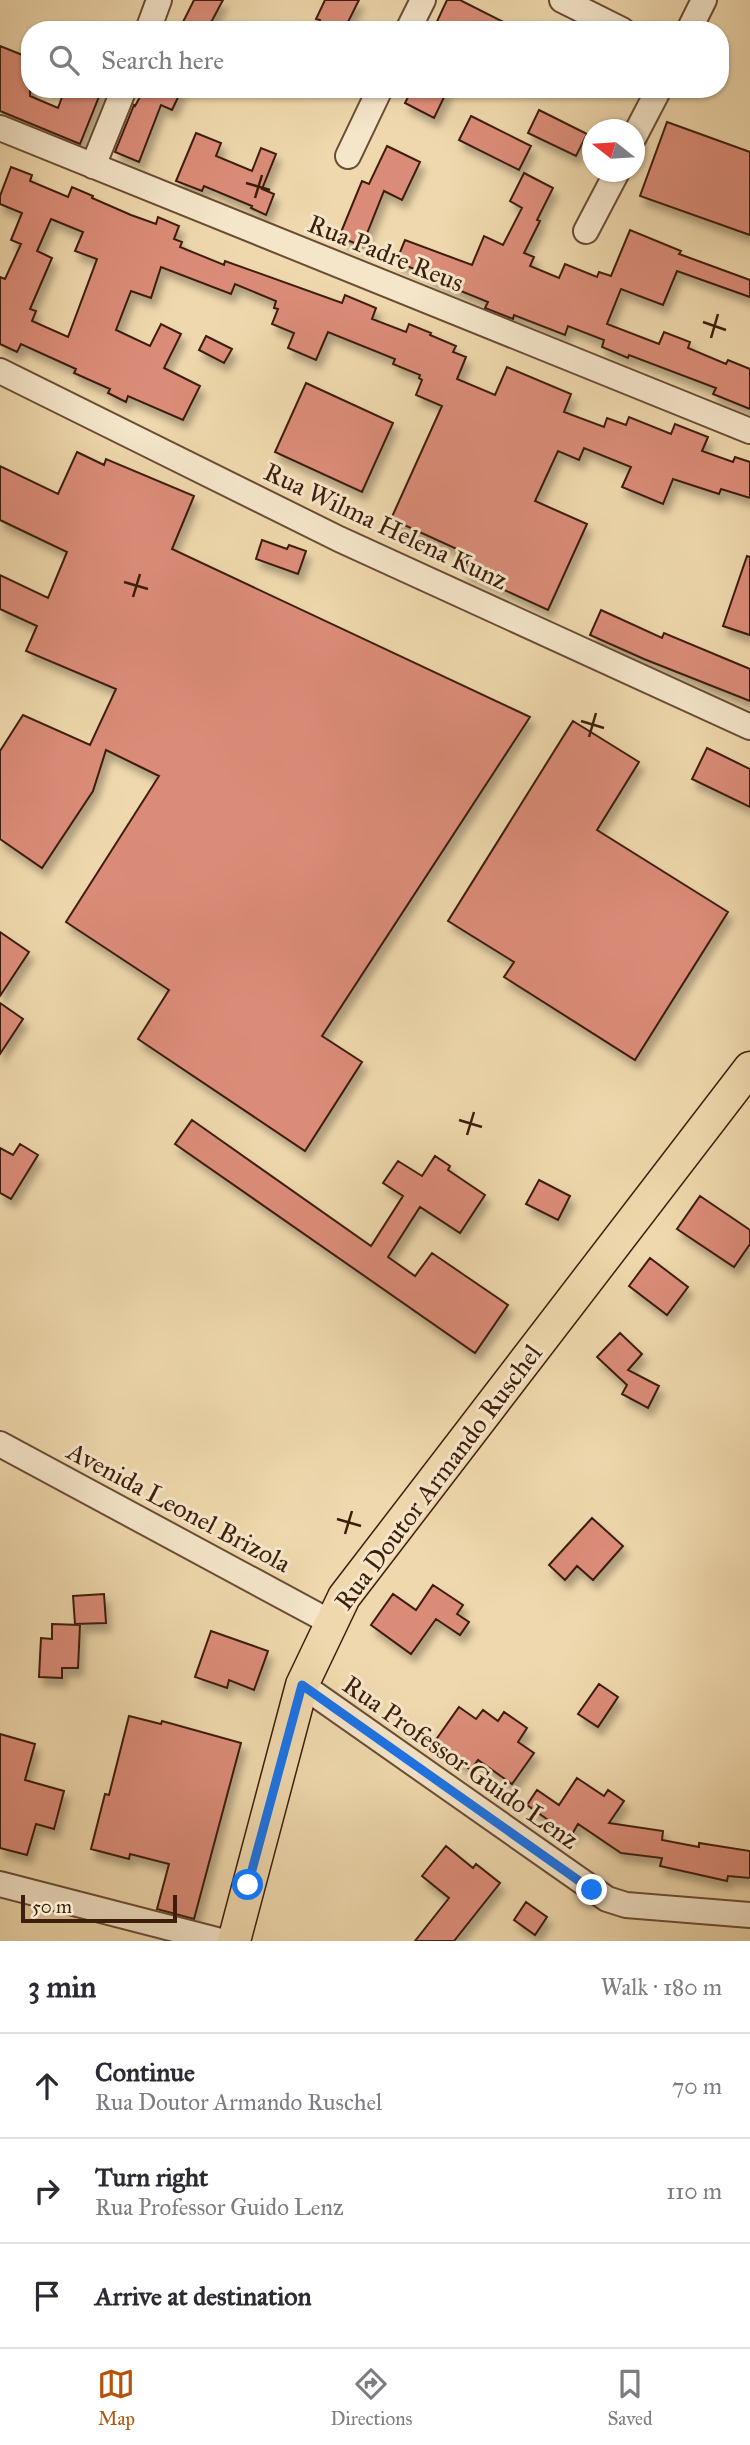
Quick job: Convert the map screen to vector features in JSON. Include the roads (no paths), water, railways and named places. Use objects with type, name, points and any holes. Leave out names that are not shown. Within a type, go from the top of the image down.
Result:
[{"type":"main road","name":"Rua Doutor Armando Ruschel","points":[[234,1941],[302,1685],[344,1597],[750,1068]]},
{"type":"street","points":[[151,21],[159,0]]},
{"type":"street","points":[[412,21],[423,0]]},
{"type":"street","points":[[562,0],[604,21]]},
{"type":"street","points":[[694,21],[704,0]]},
{"type":"street","points":[[93,166],[120,98]]},
{"type":"street","points":[[348,156],[376,98]]},
{"type":"street","points":[[644,119],[654,98]]},
{"type":"street","name":"Rua Padre Reus","points":[[0,128],[750,431]]},
{"type":"street","points":[[586,231],[612,182]]},
{"type":"street","name":"Rua Wilma Helena Kunz","points":[[0,372],[339,539],[750,727]]},
{"type":"street","name":"Avenida Leonel Brizola","points":[[0,1444],[330,1622]]},
{"type":"street","name":"Rua Professor Guido Lenz","points":[[302,1685],[607,1899],[626,1905],[750,1915]]},
{"type":"street","points":[[0,1884],[221,1941]]}]
